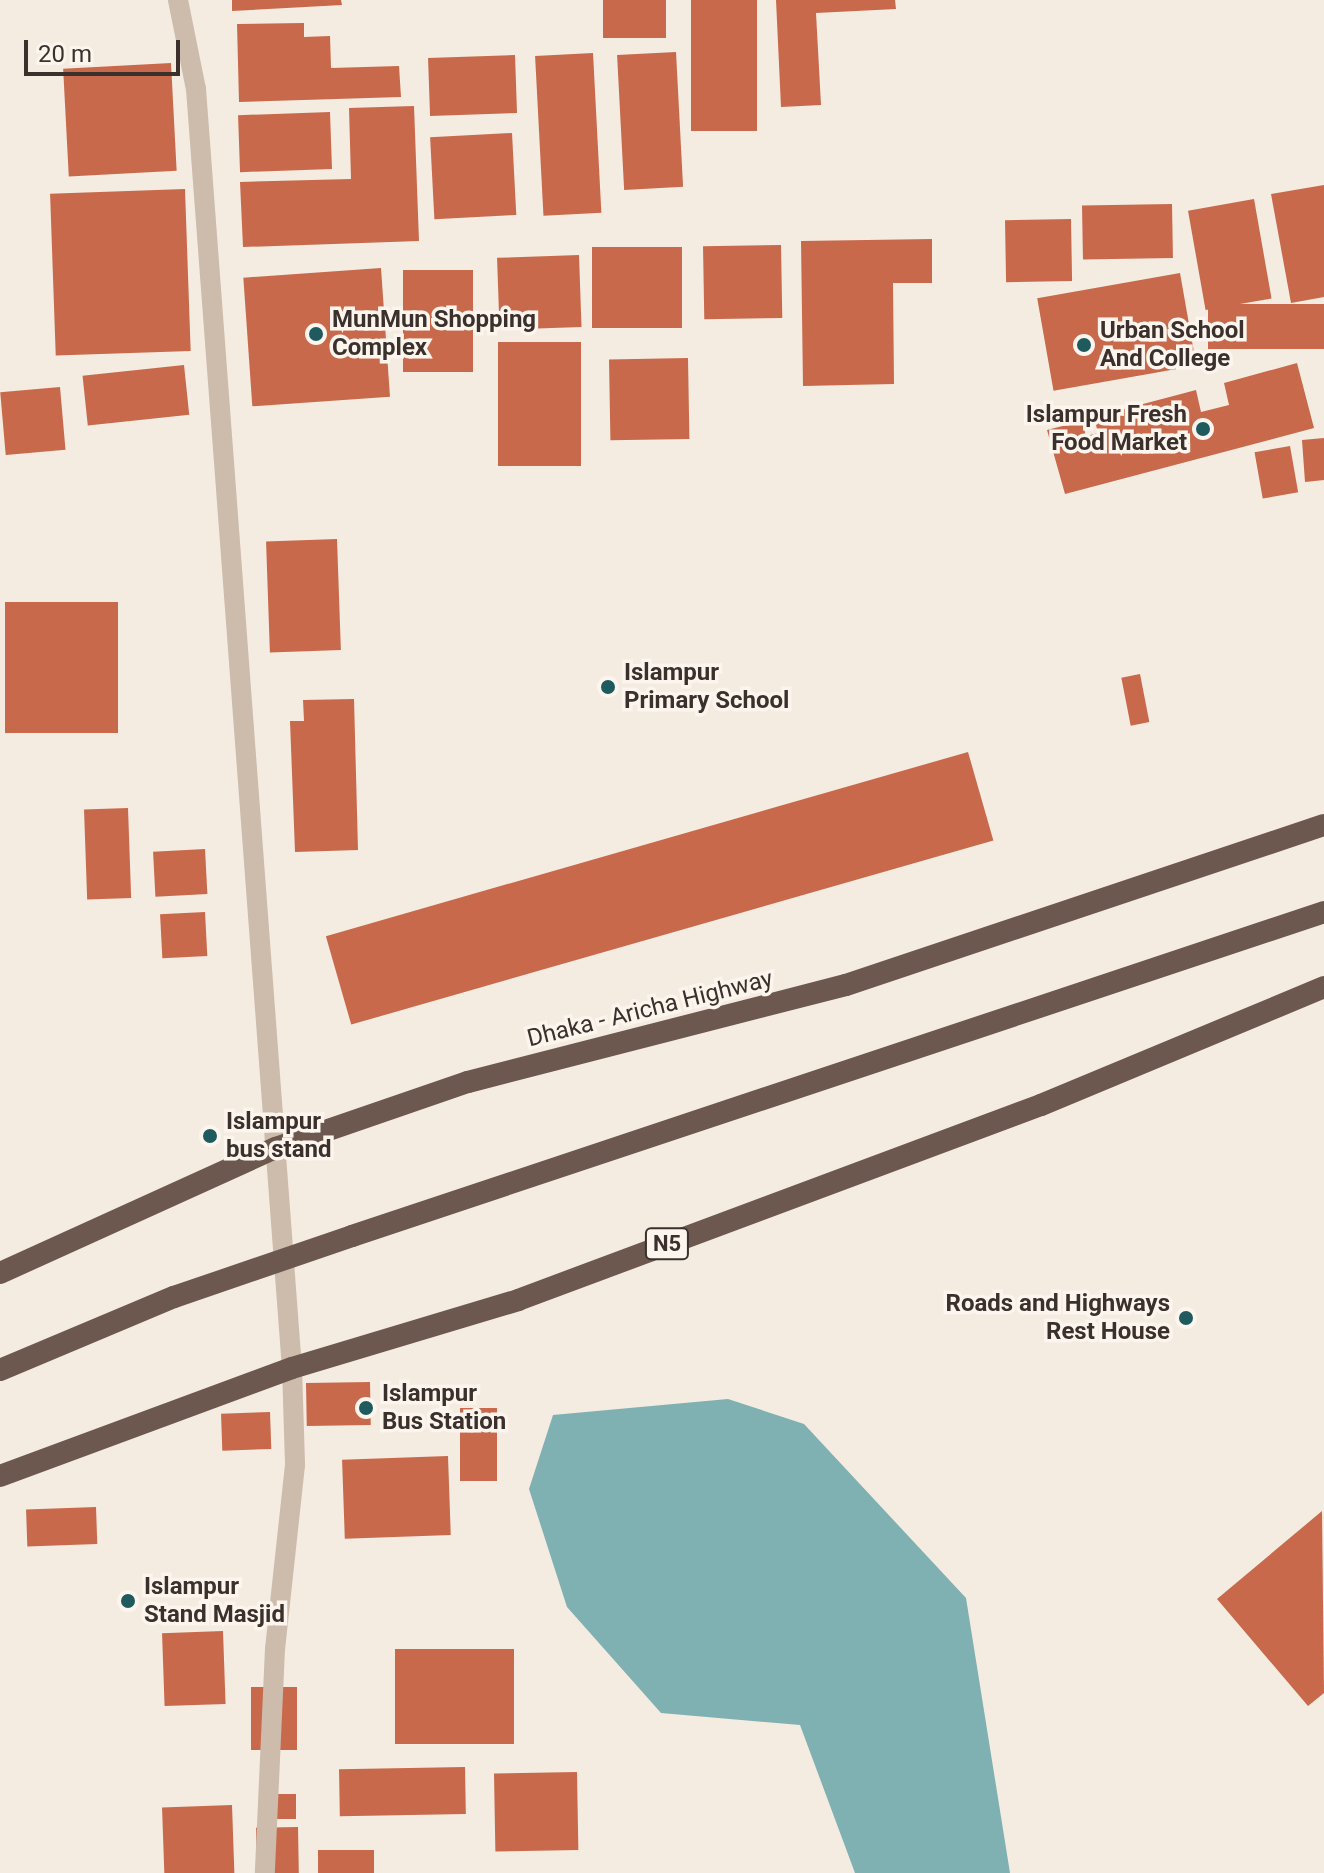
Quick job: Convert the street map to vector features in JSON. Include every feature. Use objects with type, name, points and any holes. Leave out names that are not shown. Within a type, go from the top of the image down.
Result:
[{"type":"highway","name":"Dhaka - Aricha Highway","points":[[0,1273],[276,1148],[468,1082],[846,985],[1324,825]]},
{"type":"highway","points":[[0,1370],[174,1297],[1324,912]]},
{"type":"highway","name":"N5","points":[[0,1476],[292,1368],[533,1294],[1041,1105],[1324,987]]},
{"type":"street","points":[[178,0],[196,89],[292,1368],[295,1465],[275,1649],[265,1873]]},
{"type":"water","points":[[728,1399],[804,1424],[966,1598],[1010,1873],[855,1873],[800,1725],[661,1713],[567,1607],[529,1489],[553,1415]]},
{"type":"building","points":[[232,0],[341,0],[342,5],[232,11]]},
{"type":"building","points":[[603,0],[666,0],[666,38],[603,38]]},
{"type":"building","points":[[691,0],[757,0],[757,131],[691,131]]},
{"type":"building","points":[[776,0],[895,0],[896,9],[816,13],[821,105],[781,107]]},
{"type":"building","points":[[304,23],[304,37],[330,36],[331,68],[399,66],[401,97],[239,102],[237,24]]},
{"type":"building","points":[[676,52],[683,187],[624,190],[617,55]]},
{"type":"building","points":[[593,53],[601,213],[543,216],[535,56]]},
{"type":"building","points":[[515,55],[517,113],[430,116],[428,58]]},
{"type":"building","points":[[171,63],[177,171],[69,177],[63,69]]},
{"type":"building","points":[[414,106],[419,241],[243,247],[240,182],[351,179],[349,108]]},
{"type":"building","points":[[330,112],[332,169],[240,172],[238,115]]},
{"type":"building","points":[[512,133],[516,215],[434,219],[430,137]]},
{"type":"building","points":[[1324,185],[1324,297],[1291,303],[1271,194]]},
{"type":"building","points":[[185,189],[191,351],[56,356],[50,194]]},
{"type":"building","points":[[1254,199],[1272,298],[1206,310],[1188,211]]},
{"type":"building","points":[[1172,204],[1173,258],[1083,260],[1082,206]]},
{"type":"building","points":[[1071,219],[1072,281],[1006,282],[1005,220]]},
{"type":"building","points":[[932,239],[932,283],[893,283],[894,384],[803,386],[801,241]]},
{"type":"building","points":[[781,245],[782,318],[704,319],[703,246]]},
{"type":"building","points":[[592,247],[682,247],[682,328],[592,328]]},
{"type":"building","points":[[579,255],[582,327],[500,330],[497,258]]},
{"type":"building","name":"MunMun Shopping Complex","points":[[381,268],[390,397],[252,406],[243,278]]},
{"type":"building","points":[[403,270],[473,270],[473,372],[403,372]]},
{"type":"building","points":[[1180,273],[1196,366],[1054,391],[1037,298]]},
{"type":"building","points":[[1208,304],[1324,304],[1324,349],[1208,349]]},
{"type":"building","points":[[498,342],[581,342],[581,466],[498,466]]},
{"type":"building","points":[[688,358],[689,439],[610,440],[609,359]]},
{"type":"building","name":"Islampur Fresh Food Market","points":[[1297,363],[1314,428],[1065,494],[1047,430],[1082,421],[1086,436],[1098,433],[1094,417],[1196,390],[1201,412],[1229,405],[1224,383]]},
{"type":"building","points":[[184,365],[189,415],[88,425],[83,376]]},
{"type":"building","points":[[60,387],[65,450],[6,455],[0,392]]},
{"type":"building","points":[[1324,438],[1324,480],[1305,482],[1302,440]]},
{"type":"building","points":[[1290,446],[1298,492],[1263,499],[1255,452]]},
{"type":"building","points":[[337,539],[341,650],[270,652],[266,541]]},
{"type":"building","points":[[5,602],[118,602],[118,733],[5,733]]},
{"type":"building","points":[[1140,674],[1149,722],[1131,726],[1121,678]]},
{"type":"building","points":[[354,699],[358,850],[295,852],[290,721],[304,721],[303,700]]},
{"type":"building","points":[[968,752],[993,840],[351,1025],[326,936]]},
{"type":"building","points":[[128,808],[131,898],[87,899],[84,810]]},
{"type":"building","points":[[205,849],[207,894],[155,897],[153,852]]},
{"type":"building","points":[[205,912],[207,956],[162,958],[160,914]]},
{"type":"building","points":[[370,1382],[371,1425],[307,1426],[306,1383]]},
{"type":"building","points":[[460,1408],[497,1408],[497,1481],[460,1481]]},
{"type":"building","points":[[270,1412],[271,1449],[222,1451],[221,1414]]},
{"type":"building","points":[[448,1456],[451,1535],[345,1539],[342,1460]]},
{"type":"building","points":[[96,1507],[97,1544],[27,1546],[26,1509]]},
{"type":"building","points":[[1322,1511],[1324,1693],[1308,1706],[1217,1599]]},
{"type":"building","points":[[223,1631],[226,1704],[165,1706],[162,1633]]},
{"type":"building","points":[[395,1649],[514,1649],[514,1744],[395,1744]]},
{"type":"building","points":[[251,1687],[297,1687],[297,1750],[251,1750]]},
{"type":"building","points":[[465,1767],[466,1814],[340,1816],[339,1769]]},
{"type":"building","points":[[577,1772],[578,1850],[495,1851],[494,1773]]},
{"type":"building","points":[[261,1794],[296,1794],[296,1819],[261,1819]]},
{"type":"building","points":[[232,1805],[234,1873],[164,1873],[162,1807]]},
{"type":"building","points":[[298,1827],[299,1873],[257,1873],[256,1828]]},
{"type":"building","points":[[318,1850],[374,1850],[374,1873],[318,1873]]},
{"type":"place","name":"MunMun Shopping Complex","points":[[316,334]]},
{"type":"place","name":"Urban School And College","points":[[1084,345]]},
{"type":"place","name":"Islampur Fresh Food Market","points":[[1203,429]]},
{"type":"place","name":"Islampur Primary School","points":[[608,687]]},
{"type":"place","name":"Islampur bus stand","points":[[210,1136]]},
{"type":"place","name":"Roads and Highways Rest House","points":[[1186,1318]]},
{"type":"place","name":"Islampur Bus Station","points":[[366,1408]]},
{"type":"place","name":"Islampur Stand Masjid","points":[[128,1601]]}]
